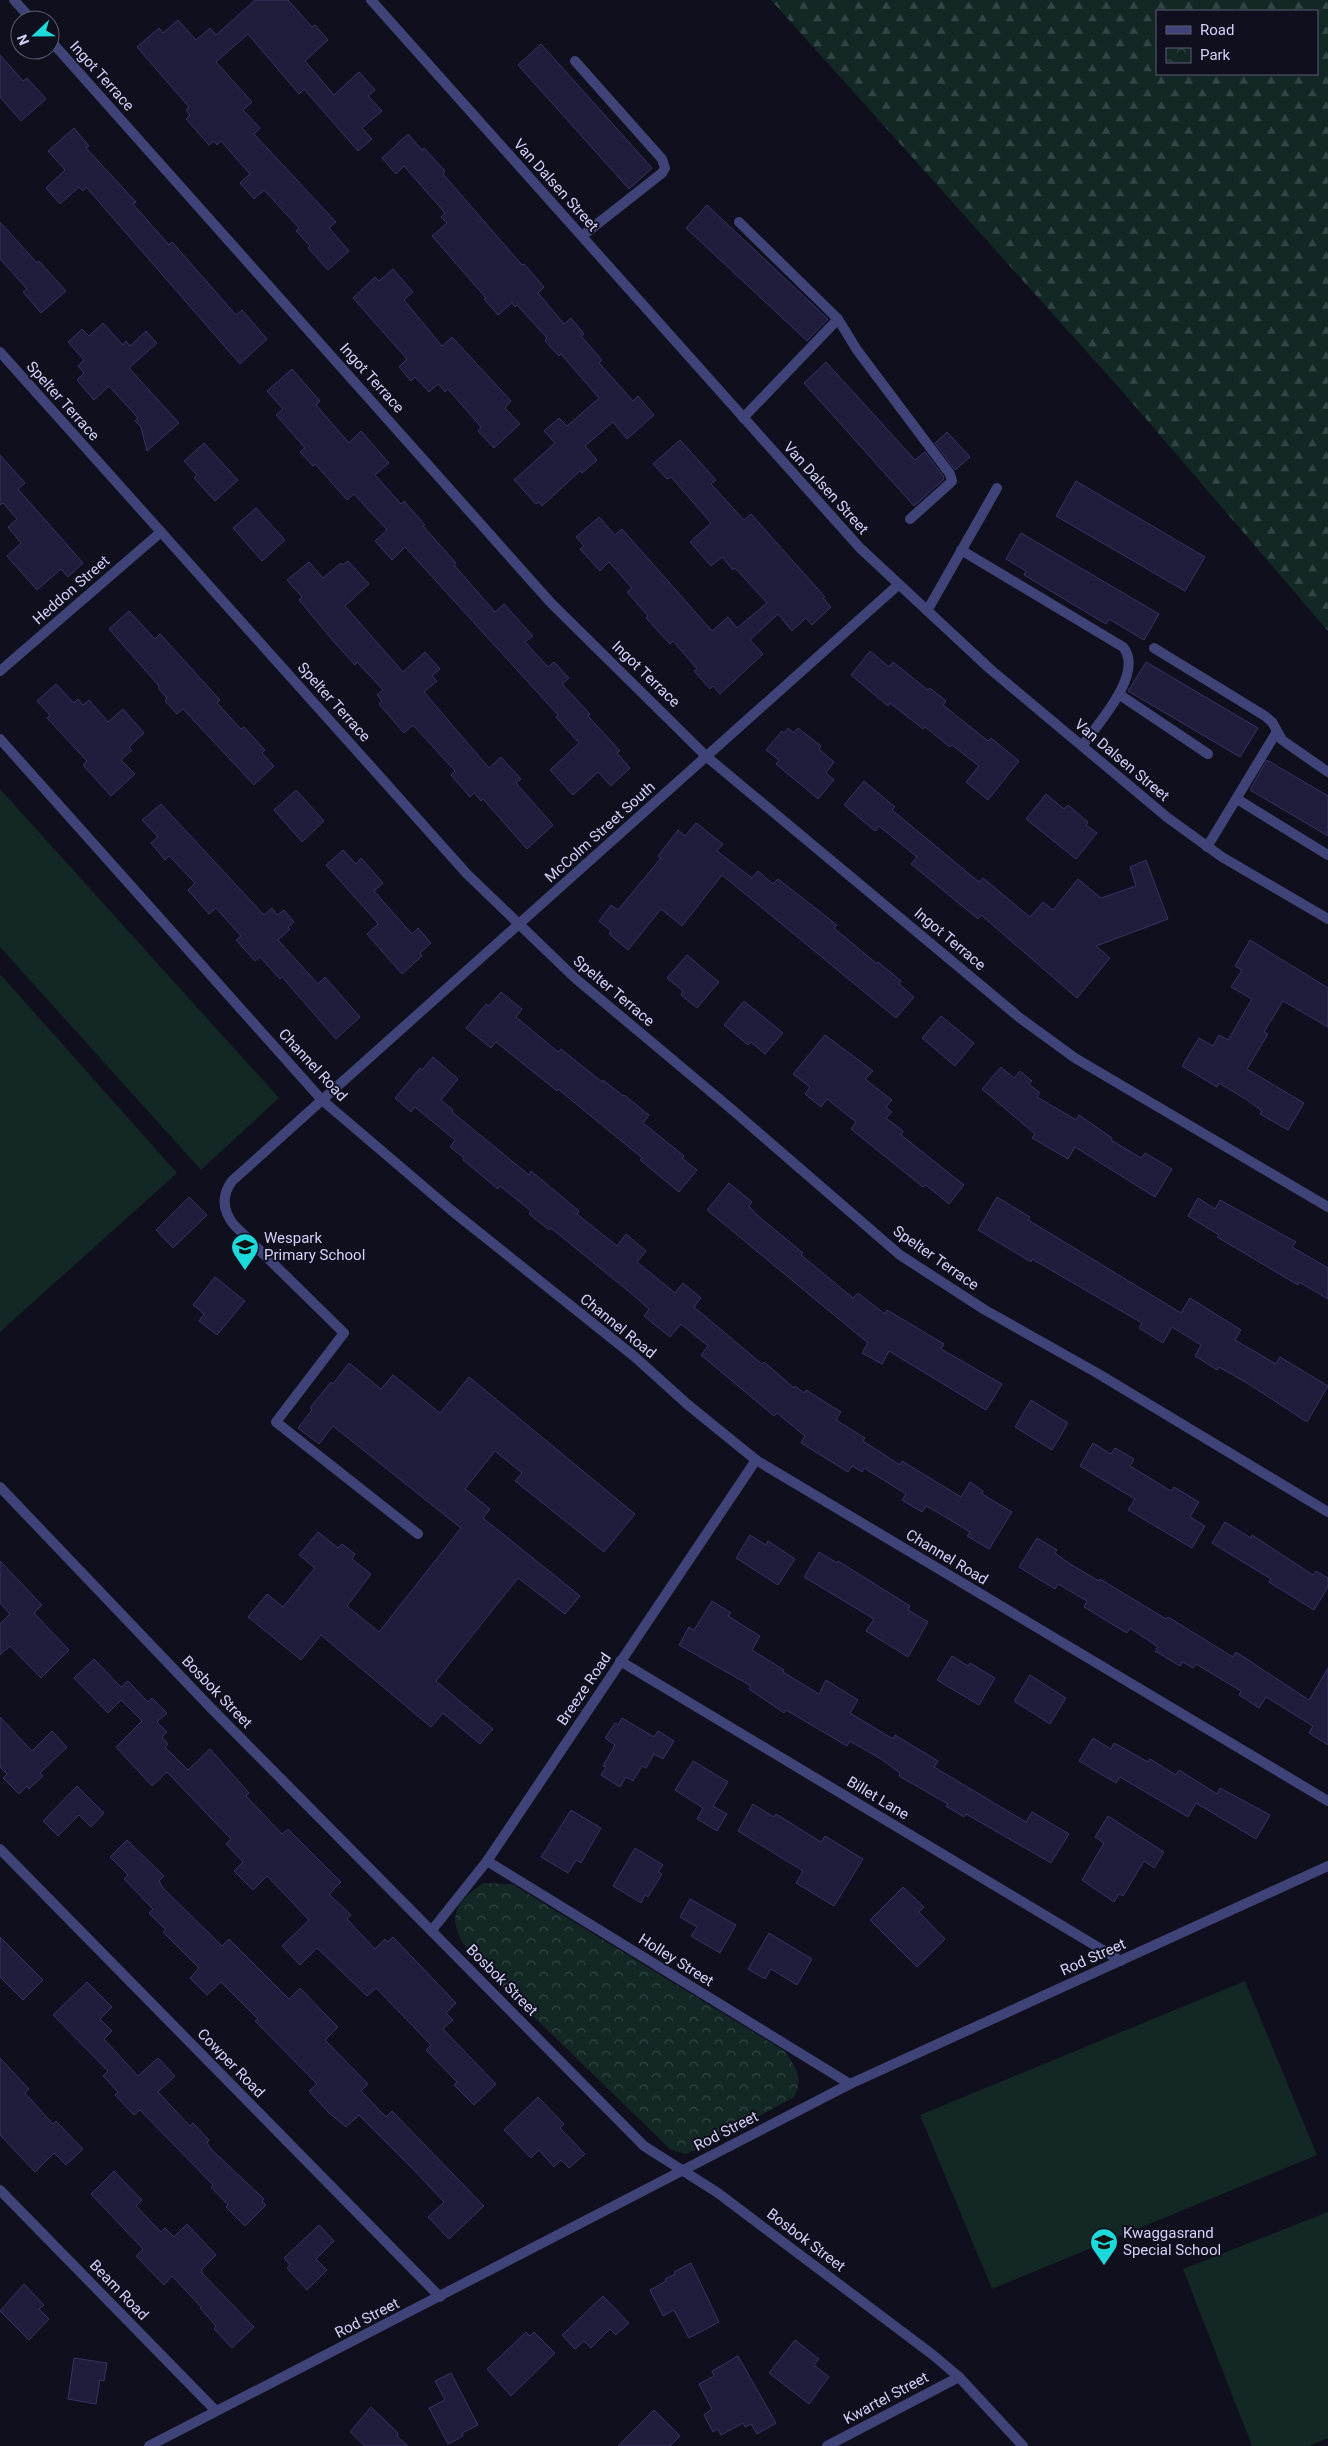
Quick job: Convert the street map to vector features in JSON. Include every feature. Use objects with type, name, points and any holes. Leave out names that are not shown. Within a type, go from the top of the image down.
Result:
[{"type":"street","points":[[14,0],[23,10]]},
{"type":"street","name":"Van Dalsen Street","points":[[371,0],[860,548],[898,585],[990,670],[1207,848],[1328,919]]},
{"type":"street","name":"Ingot Terrace","points":[[60,51],[551,603],[707,757],[1020,1018],[1075,1058],[1328,1207]]},
{"type":"street","points":[[574,61],[662,159],[665,168],[662,173],[582,236]]},
{"type":"street","points":[[739,222],[838,319],[857,350],[950,474],[952,481],[910,519]]},
{"type":"street","points":[[743,418],[838,319]]},
{"type":"street","name":"Spelter Terrace","points":[[0,352],[467,874],[575,978],[729,1107],[900,1255],[985,1310],[1097,1373],[1328,1512]]},
{"type":"street","points":[[927,611],[997,488]]},
{"type":"street","name":"Heddon Street","points":[[0,671],[161,532]]},
{"type":"street","points":[[961,550],[1123,647],[1130,655],[1130,665],[1120,695],[1082,746]]},
{"type":"street","name":"McColm Street South","points":[[418,1534],[276,1422],[344,1333],[234,1225],[225,1209],[225,1193],[232,1181],[898,585]]},
{"type":"street","points":[[1154,648],[1264,716],[1272,722],[1276,733],[1288,745],[1328,772]]},
{"type":"street","points":[[1120,695],[1208,754]]},
{"type":"street","points":[[1207,848],[1276,733]]},
{"type":"street","name":"Channel Road","points":[[0,738],[322,1100],[451,1210],[635,1358],[687,1404],[756,1460],[1328,1801]]},
{"type":"street","points":[[1237,799],[1328,855]]},
{"type":"street","name":"Breeze Road","points":[[432,1930],[487,1861],[756,1460]]},
{"type":"street","name":"Bosbok Street","points":[[0,1487],[210,1707],[644,2146],[718,2192],[886,2318],[958,2378],[1023,2446]]},
{"type":"street","name":"Billet Lane","points":[[620,1661],[1120,1961]]},
{"type":"street","name":"Cowper Road","points":[[0,1849],[440,2297]]},
{"type":"street","name":"Holley Street","points":[[487,1861],[850,2084]]},
{"type":"street","name":"Rod Street","points":[[149,2446],[850,2084],[1328,1866]]},
{"type":"street","name":"Beam Road","points":[[0,2190],[216,2412]]},
{"type":"street","name":"Kwartel Street","points":[[827,2446],[958,2378]]},
{"type":"green space","points":[[771,0],[1328,0],[1328,631],[1122,391]]},
{"type":"green space","points":[[0,789],[279,1098],[201,1170],[0,947]]},
{"type":"green space","points":[[0,974],[177,1173],[0,1332]]},
{"type":"green space","points":[[484,1883],[512,1884],[786,2052],[798,2074],[797,2090],[794,2097],[701,2148],[685,2154],[670,2149],[470,1955],[458,1933],[455,1922],[456,1915],[461,1902],[466,1896]]},
{"type":"green space","points":[[1245,1981],[1317,2155],[992,2289],[920,2115]]},
{"type":"green space","points":[[1328,2212],[1328,2438],[1309,2446],[1252,2446],[1183,2269]]},
{"type":"building","points":[[255,0],[288,0],[312,27],[315,25],[328,40],[305,61],[334,95],[359,72],[375,90],[368,96],[382,111],[362,128],[372,139],[358,151],[304,89],[299,94],[248,34],[216,62],[252,102],[243,110],[260,128],[254,134],[336,222],[329,228],[349,251],[328,270],[308,248],[310,246],[296,231],[299,228],[264,190],[254,199],[240,183],[250,174],[221,141],[217,145],[214,141],[209,145],[186,119],[190,115],[186,110],[189,107],[137,47],[159,28],[163,33],[178,20],[196,40],[210,28],[216,35]]},
{"type":"building","points":[[541,44],[652,168],[629,189],[518,65]]},
{"type":"building","points":[[0,55],[23,81],[27,78],[46,99],[21,121],[0,97]]},
{"type":"building","points":[[74,128],[89,146],[86,148],[136,202],[133,204],[169,245],[172,242],[236,315],[242,310],[267,339],[240,364],[86,187],[83,191],[79,187],[60,204],[46,188],[65,170],[48,151]]},
{"type":"building","points":[[408,134],[445,171],[443,174],[522,265],[524,264],[544,287],[538,293],[564,324],[571,318],[584,334],[581,336],[602,360],[599,363],[633,401],[638,396],[654,415],[627,439],[613,422],[585,446],[597,460],[582,473],[580,471],[542,506],[539,502],[536,504],[514,480],[555,443],[544,431],[559,418],[567,426],[599,398],[561,354],[559,356],[545,341],[547,338],[517,305],[515,307],[512,303],[498,315],[484,299],[486,298],[432,236],[447,223],[441,217],[445,213],[404,166],[396,174],[382,158]]},
{"type":"building","points":[[707,205],[828,319],[807,341],[686,228]]},
{"type":"building","points":[[0,222],[37,263],[39,261],[66,291],[41,313],[23,292],[27,289],[0,259]]},
{"type":"building","points":[[393,269],[413,292],[404,300],[442,346],[452,337],[511,401],[505,408],[520,424],[494,448],[478,431],[481,427],[448,389],[445,392],[438,384],[429,392],[415,377],[411,381],[399,367],[407,359],[353,298],[375,277],[379,281]]},
{"type":"building","points":[[103,323],[123,345],[126,341],[130,346],[146,331],[157,343],[129,368],[179,423],[147,451],[141,427],[135,421],[138,418],[109,386],[94,400],[77,380],[84,373],[78,366],[84,360],[68,342],[82,329],[89,336]]},
{"type":"building","points":[[826,362],[915,460],[925,452],[944,477],[914,506],[804,383]]},
{"type":"building","points":[[292,369],[320,401],[316,405],[349,443],[361,431],[389,463],[375,475],[401,504],[404,501],[425,525],[423,526],[456,563],[454,565],[495,612],[504,604],[533,636],[525,642],[548,667],[554,662],[569,678],[562,684],[590,714],[588,716],[620,751],[617,753],[630,768],[611,786],[598,772],[573,795],[550,770],[579,743],[556,717],[558,715],[405,547],[392,560],[375,541],[387,530],[354,494],[347,500],[315,464],[313,466],[300,452],[305,448],[276,415],[283,409],[267,391]]},
{"type":"building","points":[[947,432],[970,457],[955,470],[935,443]]},
{"type":"building","points":[[680,440],[716,480],[711,484],[744,520],[751,514],[825,597],[823,598],[831,607],[812,625],[806,618],[792,631],[778,614],[750,640],[763,654],[720,694],[713,686],[710,689],[694,671],[697,669],[673,641],[670,644],[646,618],[648,616],[627,592],[632,588],[609,562],[600,571],[580,549],[584,546],[576,537],[599,517],[615,535],[622,529],[712,631],[728,617],[737,628],[767,603],[735,568],[733,570],[722,557],[711,566],[690,542],[711,523],[671,477],[667,479],[653,464]]},
{"type":"building","points":[[204,443],[238,480],[215,501],[194,478],[197,475],[184,461]]},
{"type":"building","points":[[0,455],[25,483],[18,489],[83,563],[68,577],[61,569],[37,590],[7,556],[21,543],[8,527],[17,519],[3,503],[0,505]]},
{"type":"building","points":[[1076,481],[1205,557],[1185,591],[1056,516]]},
{"type":"building","points":[[256,508],[285,540],[262,561],[233,528]]},
{"type":"building","points":[[1021,533],[1159,614],[1144,640],[1109,619],[1106,624],[1024,575],[1026,571],[1006,559]]},
{"type":"building","points":[[348,561],[369,584],[345,606],[403,672],[425,652],[440,669],[432,676],[437,681],[424,692],[489,768],[501,757],[521,779],[516,783],[553,825],[527,849],[483,799],[481,801],[474,793],[470,797],[451,775],[455,771],[413,725],[404,733],[379,704],[382,701],[377,695],[383,690],[357,662],[355,665],[335,643],[299,600],[302,597],[287,580],[309,562],[323,578],[341,563],[343,565]]},
{"type":"building","points":[[129,611],[155,639],[160,634],[220,700],[217,703],[241,729],[244,727],[265,750],[262,753],[274,766],[254,785],[183,709],[177,714],[165,701],[167,698],[158,688],[159,686],[109,629]]},
{"type":"building","points":[[870,651],[889,667],[893,662],[928,690],[930,688],[946,701],[943,705],[988,741],[991,738],[1019,761],[988,800],[966,782],[979,766],[952,745],[950,747],[925,727],[923,729],[890,703],[888,706],[851,675]]},
{"type":"building","points":[[1146,662],[1258,728],[1240,757],[1128,691]]},
{"type":"building","points":[[56,684],[74,703],[78,699],[83,705],[89,700],[108,722],[123,709],[144,733],[129,747],[132,750],[121,760],[135,774],[111,796],[83,765],[87,761],[47,718],[50,715],[37,701]]},
{"type":"building","points":[[788,728],[794,733],[798,728],[821,746],[819,749],[834,762],[826,773],[834,780],[818,799],[776,764],[779,760],[766,750],[782,731],[784,733]]},
{"type":"building","points":[[1267,760],[1328,796],[1328,836],[1250,790]]},
{"type":"building","points":[[864,781],[895,807],[892,810],[979,882],[983,878],[1030,917],[1043,902],[1053,910],[1078,879],[1101,898],[1136,886],[1130,867],[1146,860],[1168,919],[1096,946],[1110,958],[1077,998],[981,915],[978,919],[911,864],[917,857],[879,826],[875,831],[844,805]]},
{"type":"building","points":[[296,790],[324,821],[302,842],[274,810]]},
{"type":"building","points":[[1046,794],[1064,809],[1068,805],[1088,822],[1086,825],[1097,833],[1076,859],[1026,819]]},
{"type":"building","points":[[161,804],[264,915],[272,908],[277,915],[284,910],[294,922],[288,927],[290,929],[278,940],[318,984],[325,977],[360,1017],[336,1039],[282,977],[280,979],[260,957],[255,961],[236,940],[241,936],[216,908],[209,914],[188,890],[195,883],[169,856],[165,860],[151,843],[158,837],[142,820]]},
{"type":"building","points":[[696,823],[723,844],[717,851],[752,878],[758,871],[773,884],[778,879],[837,925],[834,928],[877,964],[878,962],[901,981],[899,984],[914,997],[896,1018],[722,875],[682,926],[661,909],[628,950],[609,934],[611,931],[599,921],[611,905],[618,910],[661,858],[658,856],[678,830],[685,836]]},
{"type":"building","points":[[343,850],[356,864],[361,858],[383,883],[374,891],[412,934],[418,928],[431,943],[420,953],[422,956],[402,974],[367,934],[378,924],[376,921],[326,865]]},
{"type":"building","points":[[1250,940],[1328,988],[1328,1027],[1283,1001],[1264,1032],[1268,1034],[1247,1069],[1304,1103],[1288,1130],[1260,1114],[1262,1111],[1219,1083],[1217,1087],[1182,1066],[1199,1038],[1213,1046],[1219,1035],[1228,1040],[1252,999],[1231,987],[1242,970],[1235,966]]},
{"type":"building","points":[[687,955],[719,982],[697,1008],[681,995],[683,991],[667,978]]},
{"type":"building","points":[[501,992],[522,1009],[516,1017],[558,1052],[561,1049],[602,1082],[603,1080],[649,1115],[643,1123],[684,1156],[682,1158],[697,1170],[679,1192],[640,1160],[642,1158],[558,1089],[557,1091],[496,1042],[491,1048],[466,1028],[486,1004],[489,1006]]},
{"type":"building","points":[[744,1001],[783,1033],[765,1054],[751,1042],[748,1045],[724,1025]]},
{"type":"building","points":[[941,1016],[974,1043],[955,1066],[922,1038]]},
{"type":"building","points":[[825,1035],[873,1071],[865,1079],[892,1100],[886,1107],[892,1112],[886,1118],[903,1131],[901,1135],[964,1185],[949,1204],[926,1185],[923,1187],[851,1129],[856,1122],[827,1099],[821,1107],[805,1094],[810,1087],[793,1074]]},
{"type":"building","points":[[433,1057],[458,1079],[441,1100],[453,1110],[452,1112],[529,1175],[531,1171],[579,1211],[577,1214],[617,1246],[626,1234],[646,1251],[637,1262],[675,1293],[683,1283],[701,1298],[694,1307],[762,1364],[764,1362],[794,1388],[795,1386],[804,1393],[806,1390],[841,1412],[836,1420],[865,1438],[863,1441],[900,1465],[902,1461],[961,1497],[970,1482],[983,1491],[982,1494],[1012,1512],[989,1549],[967,1536],[970,1532],[937,1512],[926,1506],[922,1512],[902,1500],[906,1494],[864,1468],[862,1472],[852,1466],[848,1472],[801,1443],[805,1436],[777,1413],[774,1416],[701,1355],[708,1346],[681,1324],[670,1337],[644,1316],[649,1309],[632,1294],[551,1228],[549,1230],[529,1214],[531,1211],[500,1186],[498,1189],[463,1160],[464,1158],[450,1147],[455,1140],[415,1107],[411,1112],[395,1098],[420,1068],[422,1070]]},
{"type":"building","points":[[1001,1067],[1014,1078],[1020,1071],[1032,1081],[1029,1084],[1040,1093],[1037,1097],[1076,1120],[1079,1115],[1112,1138],[1111,1140],[1141,1158],[1145,1153],[1172,1169],[1155,1197],[1075,1147],[1068,1159],[1032,1138],[1035,1134],[982,1089]]},
{"type":"building","points":[[729,1183],[752,1202],[749,1206],[757,1215],[853,1298],[858,1293],[885,1314],[887,1310],[944,1344],[941,1349],[1002,1384],[986,1410],[889,1351],[882,1364],[862,1353],[868,1343],[707,1210]]},
{"type":"building","points":[[189,1197],[207,1215],[173,1248],[156,1230]]},
{"type":"building","points":[[997,1197],[1030,1217],[1028,1220],[1181,1313],[1190,1298],[1241,1330],[1235,1340],[1276,1364],[1280,1357],[1328,1386],[1307,1422],[1247,1383],[1219,1367],[1217,1370],[1195,1356],[1201,1345],[1172,1327],[1163,1343],[1139,1328],[1142,1323],[1032,1259],[1031,1262],[978,1230]]},
{"type":"building","points":[[1198,1198],[1215,1209],[1220,1200],[1296,1242],[1292,1247],[1328,1268],[1328,1299],[1299,1282],[1298,1285],[1217,1237],[1219,1235],[1188,1216]]},
{"type":"building","points":[[215,1277],[245,1301],[217,1335],[199,1321],[204,1314],[193,1305]]},
{"type":"building","points":[[349,1363],[381,1389],[393,1375],[440,1413],[469,1377],[635,1514],[604,1552],[515,1481],[522,1473],[495,1451],[465,1489],[490,1509],[483,1518],[580,1596],[565,1614],[518,1578],[436,1681],[493,1729],[480,1744],[443,1713],[431,1727],[321,1635],[301,1660],[248,1617],[267,1594],[283,1607],[315,1568],[299,1555],[318,1532],[338,1548],[342,1544],[355,1554],[352,1559],[371,1574],[347,1606],[379,1632],[461,1528],[333,1426],[319,1444],[298,1428],[312,1410],[310,1408],[331,1382],[333,1384]]},
{"type":"building","points":[[1031,1400],[1068,1423],[1052,1450],[1015,1427]]},
{"type":"building","points":[[1093,1443],[1111,1454],[1115,1448],[1134,1459],[1130,1466],[1171,1491],[1174,1487],[1199,1502],[1190,1517],[1205,1526],[1192,1548],[1128,1510],[1135,1499],[1080,1466]]},
{"type":"building","points":[[1225,1522],[1251,1538],[1252,1535],[1313,1575],[1316,1571],[1328,1578],[1328,1587],[1314,1610],[1269,1582],[1271,1579],[1212,1543]]},
{"type":"building","points":[[750,1535],[766,1545],[768,1541],[795,1559],[778,1585],[736,1558]]},
{"type":"building","points":[[1037,1538],[1057,1550],[1055,1553],[1070,1564],[1099,1581],[1100,1579],[1166,1619],[1168,1617],[1233,1657],[1236,1652],[1309,1700],[1328,1668],[1328,1745],[1309,1733],[1313,1726],[1266,1697],[1259,1708],[1239,1695],[1241,1691],[1196,1664],[1193,1668],[1183,1662],[1180,1666],[1155,1651],[1158,1647],[1130,1628],[1127,1633],[1084,1607],[1087,1601],[1058,1584],[1055,1589],[1019,1567]]},
{"type":"building","points":[[819,1552],[837,1563],[838,1561],[910,1606],[908,1610],[928,1622],[908,1657],[866,1631],[874,1619],[804,1577]]},
{"type":"building","points":[[0,1561],[42,1605],[34,1613],[69,1650],[41,1678],[10,1646],[0,1655],[0,1624],[10,1614],[0,1603]]},
{"type":"building","points":[[712,1601],[731,1613],[728,1616],[760,1636],[752,1650],[784,1670],[783,1672],[819,1694],[826,1680],[858,1700],[850,1713],[893,1739],[895,1735],[938,1761],[934,1767],[1026,1822],[1032,1812],[1069,1834],[1051,1863],[966,1814],[964,1817],[946,1806],[948,1804],[899,1776],[900,1773],[881,1759],[850,1741],[847,1746],[786,1710],[784,1713],[749,1689],[751,1686],[679,1645],[689,1627],[694,1630]]},
{"type":"building","points":[[952,1656],[968,1666],[970,1663],[995,1678],[979,1705],[937,1680]]},
{"type":"building","points":[[94,1659],[121,1687],[128,1681],[148,1702],[152,1698],[167,1713],[157,1722],[167,1732],[162,1737],[168,1744],[165,1747],[188,1770],[210,1749],[249,1793],[246,1796],[282,1834],[288,1829],[341,1882],[329,1894],[351,1915],[347,1919],[375,1949],[385,1939],[387,1942],[393,1937],[456,2003],[446,2013],[453,2020],[443,2029],[496,2084],[474,2105],[454,2085],[457,2082],[426,2050],[431,2045],[376,1988],[367,1996],[317,1948],[300,1965],[282,1946],[309,1920],[267,1876],[253,1890],[234,1871],[243,1862],[226,1844],[231,1839],[167,1772],[152,1786],[116,1747],[142,1721],[121,1700],[108,1713],[74,1678]]},
{"type":"building","points":[[1030,1675],[1066,1698],[1050,1724],[1014,1701]]},
{"type":"building","points":[[0,1717],[32,1751],[52,1731],[67,1747],[40,1773],[43,1776],[29,1789],[27,1786],[19,1794],[3,1778],[7,1774],[0,1767]]},
{"type":"building","points":[[622,1718],[654,1737],[658,1731],[674,1741],[663,1759],[654,1754],[646,1768],[642,1766],[633,1781],[626,1777],[620,1787],[601,1775],[606,1767],[603,1766],[615,1745],[605,1738],[615,1723],[618,1725]]},
{"type":"building","points":[[1093,1738],[1111,1749],[1114,1743],[1148,1762],[1150,1759],[1176,1775],[1179,1770],[1217,1794],[1220,1788],[1270,1815],[1256,1839],[1196,1803],[1188,1817],[1120,1777],[1116,1783],[1079,1761]]},
{"type":"building","points":[[693,1761],[728,1782],[713,1806],[727,1814],[717,1831],[697,1819],[703,1808],[675,1790]]},
{"type":"building","points":[[77,1786],[104,1813],[91,1827],[79,1815],[58,1836],[43,1821]]},
{"type":"building","points":[[753,1804],[774,1817],[776,1814],[821,1842],[825,1836],[863,1859],[834,1906],[796,1883],[803,1871],[738,1831]]},
{"type":"building","points":[[571,1810],[601,1828],[581,1863],[576,1860],[568,1873],[541,1857]]},
{"type":"building","points":[[1108,1816],[1164,1852],[1154,1868],[1144,1861],[1123,1896],[1119,1894],[1114,1902],[1082,1880],[1104,1843],[1095,1837]]},
{"type":"building","points":[[127,1840],[164,1876],[159,1881],[163,1888],[222,1946],[229,1939],[289,1999],[300,1988],[338,2027],[325,2040],[368,2084],[361,2091],[386,2117],[392,2111],[484,2206],[449,2239],[428,2217],[444,2202],[411,2167],[359,2115],[346,2127],[329,2113],[309,2091],[317,2084],[255,2021],[258,2019],[221,1982],[207,1995],[190,1978],[199,1968],[163,1932],[166,1930],[149,1913],[153,1909],[124,1879],[128,1875],[110,1857]]},
{"type":"building","points":[[635,1848],[663,1865],[658,1872],[662,1874],[648,1897],[645,1895],[641,1903],[613,1886]]},
{"type":"building","points":[[903,1887],[924,1907],[919,1912],[945,1939],[917,1967],[870,1920]]},
{"type":"building","points":[[690,1899],[736,1925],[720,1953],[691,1936],[697,1927],[680,1917]]},
{"type":"building","points":[[769,1933],[812,1959],[797,1985],[771,1969],[765,1979],[748,1969]]},
{"type":"building","points":[[0,1937],[43,1980],[23,2000],[0,1977]]},
{"type":"building","points":[[87,1982],[112,2007],[100,2019],[112,2031],[104,2039],[138,2076],[158,2058],[175,2076],[158,2092],[190,2126],[193,2123],[209,2140],[207,2143],[211,2149],[264,2199],[262,2201],[266,2205],[245,2226],[226,2207],[228,2205],[211,2187],[213,2185],[140,2110],[134,2115],[115,2095],[118,2092],[103,2076],[108,2071],[53,2015]]},
{"type":"building","points":[[0,2058],[29,2089],[25,2093],[53,2124],[56,2121],[83,2149],[66,2165],[54,2153],[35,2172],[0,2135]]},
{"type":"building","points":[[538,2097],[564,2124],[560,2128],[585,2154],[569,2168],[561,2160],[554,2167],[539,2150],[531,2158],[504,2130]]},
{"type":"building","points":[[114,2171],[142,2200],[136,2206],[161,2232],[165,2228],[174,2237],[187,2224],[216,2255],[202,2269],[202,2273],[254,2327],[232,2348],[214,2329],[216,2326],[201,2307],[172,2276],[164,2285],[136,2256],[143,2249],[91,2194]]},
{"type":"building","points":[[319,2225],[334,2241],[316,2259],[327,2270],[307,2290],[287,2268],[290,2265],[284,2258]]},
{"type":"building","points":[[691,2263],[719,2322],[689,2338],[674,2310],[663,2316],[650,2290],[666,2281],[665,2279],[675,2274],[674,2272]]},
{"type":"building","points":[[24,2284],[44,2305],[39,2309],[49,2319],[29,2340],[0,2311]]},
{"type":"building","points":[[603,2296],[629,2323],[616,2335],[610,2329],[591,2348],[584,2341],[575,2349],[562,2335]]},
{"type":"building","points":[[526,2332],[530,2336],[534,2332],[555,2353],[511,2396],[487,2369]]},
{"type":"building","points":[[795,2340],[819,2359],[814,2365],[829,2377],[809,2404],[769,2373]]},
{"type":"building","points":[[738,2356],[776,2423],[757,2434],[751,2424],[745,2427],[743,2423],[721,2435],[718,2429],[713,2432],[704,2415],[712,2409],[699,2384],[714,2376],[712,2371]]},
{"type":"building","points":[[74,2358],[107,2363],[104,2381],[100,2380],[96,2404],[68,2399]]},
{"type":"building","points":[[451,2373],[478,2425],[462,2433],[463,2436],[448,2444],[429,2408],[445,2400],[435,2381]]},
{"type":"building","points":[[371,2407],[398,2433],[397,2436],[408,2446],[365,2446],[350,2432]]},
{"type":"building","points":[[654,2410],[680,2436],[670,2446],[618,2446]]},
{"type":"place","name":"Wespark Primary School","points":[[245,1271]]},
{"type":"place","name":"Kwaggasrand Special School","points":[[1104,2266]]}]
